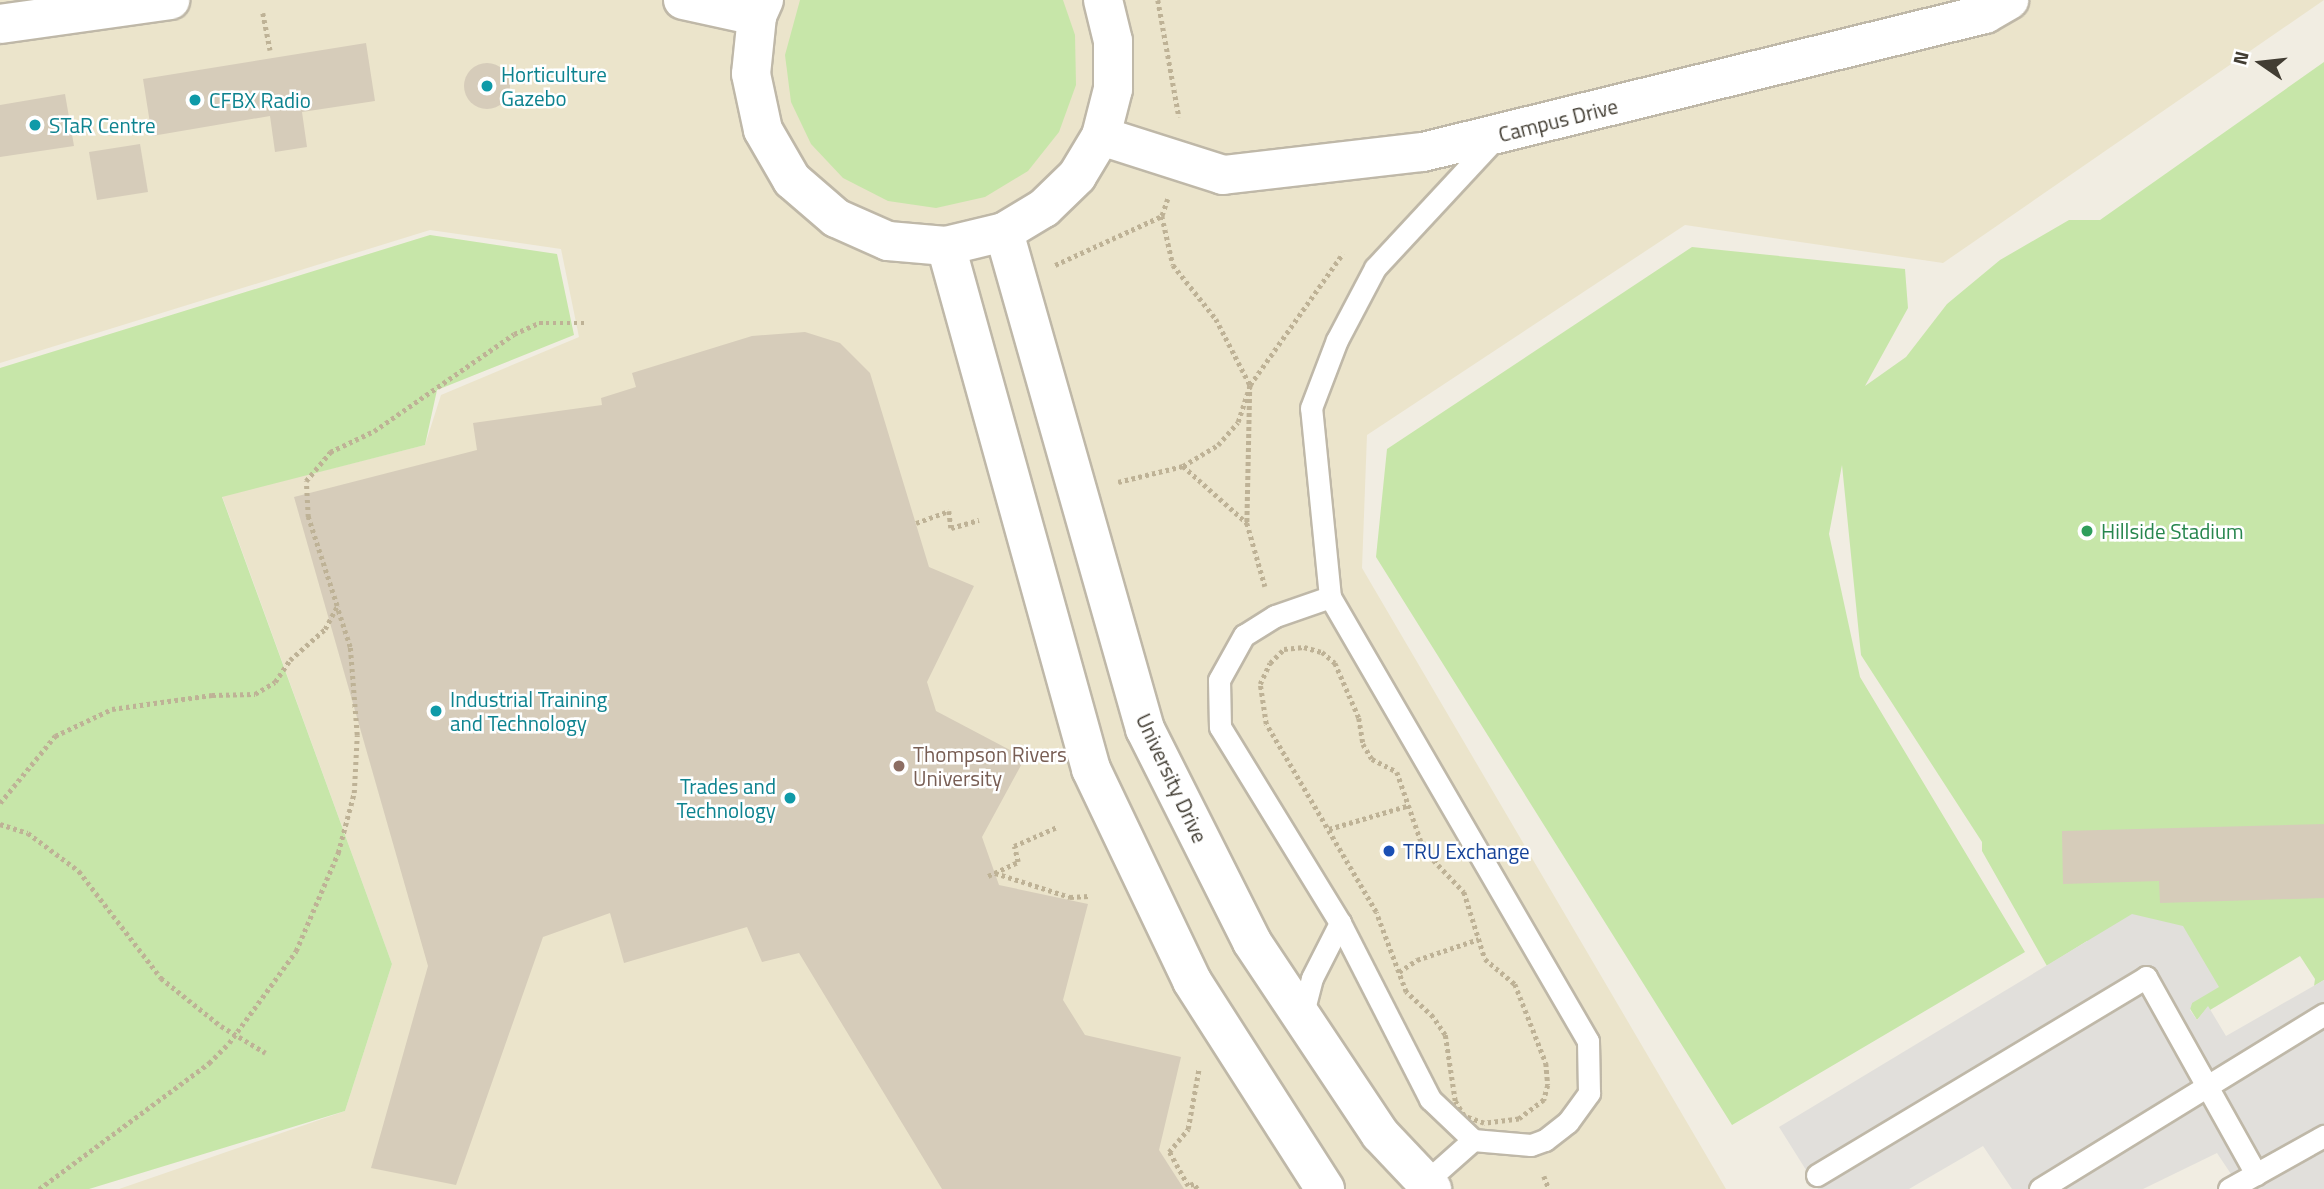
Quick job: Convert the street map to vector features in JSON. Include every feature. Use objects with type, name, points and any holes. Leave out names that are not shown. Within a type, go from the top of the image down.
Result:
[{"type":"street","points":[[0,24],[170,0]]},
{"type":"street","points":[[683,0],[761,8],[751,74],[763,130],[792,180],[835,218],[878,237],[946,246],[1004,232],[1044,208],[1077,176],[1101,136],[1113,89],[1113,41],[1103,0]]},
{"type":"street","name":"Campus Drive","points":[[1101,136],[1223,175],[1423,152],[1985,14],[2009,0]]},
{"type":"street","name":"University Drive","points":[[1004,232],[1145,729],[1252,942],[1380,1134],[1425,1186]]},
{"type":"street","points":[[946,246],[1091,769],[1192,981],[1325,1189]]},
{"type":"lane","points":[[1330,597],[1275,616],[1244,635],[1219,680],[1220,727],[1340,923],[1430,1099],[1473,1140],[1531,1145],[1568,1122],[1589,1093],[1588,1041],[1330,597],[1311,408],[1337,340],[1375,268],[1500,134]]},
{"type":"lane","points":[[1301,1017],[1312,978],[1340,923]]},
{"type":"lane","points":[[1817,1175],[2146,977],[2208,1082],[2256,1174]]},
{"type":"lane","points":[[2040,1189],[2208,1082],[2324,1014]]},
{"type":"lane","points":[[2229,1189],[2324,1136]]},
{"type":"lane","points":[[1425,1186],[1473,1140]]},
{"type":"path","points":[[1158,0],[1181,130]]},
{"type":"path","points":[[263,13],[270,50]]},
{"type":"path","points":[[1168,197],[1162,216],[1172,265],[1216,319],[1250,385],[1247,523],[1267,593]]},
{"type":"path","points":[[1112,483],[1182,466],[1218,445],[1238,422],[1250,385],[1352,243]]},
{"type":"path","points":[[39,1189],[209,1063],[229,1043],[296,951],[338,853],[354,793],[357,735],[350,647],[308,517],[306,481],[330,452],[374,431],[514,334],[539,323],[585,323]]},
{"type":"path","points":[[1182,466],[1247,523]]},
{"type":"path","points":[[916,523],[949,511],[951,528],[979,520]]},
{"type":"path","points":[[0,803],[55,736],[112,709],[212,695],[255,694],[275,682],[290,660],[325,629],[337,606]]},
{"type":"path","points":[[1284,649],[1322,652],[1335,663],[1359,718],[1363,744],[1372,759],[1397,772],[1424,850],[1464,892],[1485,959],[1515,984],[1546,1063],[1548,1085],[1544,1100],[1519,1119],[1485,1124],[1464,1116],[1455,1101],[1445,1035],[1433,1017],[1406,992],[1376,912],[1329,829],[1266,724],[1260,702],[1260,684],[1284,649]]},
{"type":"path","points":[[1329,829],[1410,805]]},
{"type":"path","points":[[0,824],[28,832],[79,871],[161,978],[221,1026],[266,1053]]},
{"type":"path","points":[[988,876],[1018,862],[1014,846],[1057,827]]},
{"type":"path","points":[[995,873],[1070,897],[1089,896]]},
{"type":"path","points":[[1398,972],[1418,960],[1479,939]]},
{"type":"path","points":[[1197,1189],[1194,1184],[1188,1186],[1169,1152],[1188,1129],[1200,1059]]},
{"type":"path","points":[[1544,1175],[1549,1189]]},
{"type":"shaded area","name":"Thompson Rivers University","points":[[0,0],[2324,0],[1943,263],[1685,225],[1367,435],[1362,568],[1726,1189],[119,1189],[345,1111],[392,964],[222,496],[425,445],[441,395],[579,337],[561,249],[430,230],[0,363]]},
{"type":"shaded area","points":[[2132,914],[2183,926],[2219,987],[2192,1003],[2190,1010],[2197,1020],[2208,1006],[2226,1036],[2324,980],[2324,1189],[2241,1189],[2217,1153],[2143,1189],[2012,1189],[1983,1146],[1909,1189],[1818,1189],[1779,1127]]},
{"type":"green space","points":[[800,0],[1063,0],[1075,35],[1076,85],[1059,132],[1028,171],[985,197],[936,208],[888,201],[843,178],[811,144],[791,102],[785,55]]},
{"type":"green space","points":[[2324,62],[2324,980],[2314,986],[2315,979],[2300,956],[2210,1010],[2208,1007],[2197,1020],[2189,1007],[2192,1003],[2087,941],[2047,966],[1982,851],[1982,842],[1861,655],[1842,465],[1829,534],[1860,677],[2025,952],[1732,1125],[1376,557],[1387,449],[1692,247],[1905,269],[1908,308],[1865,386],[1906,357],[1947,304],[2000,260],[2069,220],[2100,220]]},
{"type":"green space","points":[[430,235],[557,254],[574,335],[437,390],[425,445],[222,497],[392,964],[345,1111],[89,1189],[0,1189],[0,368]]},
{"type":"building","points":[[366,43],[375,101],[302,112],[307,147],[275,152],[270,116],[152,136],[143,79]]},
{"type":"building","name":"Horticulture Gazebo","points":[[487,63],[503,70],[510,86],[503,102],[487,109],[471,102],[464,86],[471,70]]},
{"type":"building","name":"STaR Centre","points":[[65,94],[74,146],[0,157],[0,105]]},
{"type":"building","points":[[140,144],[148,192],[97,200],[89,152]]},
{"type":"building","name":"Trades and Technology","points":[[805,332],[840,343],[870,373],[929,567],[974,586],[927,682],[936,711],[1025,758],[982,837],[999,885],[1088,904],[1063,1000],[1085,1035],[1181,1057],[1159,1150],[1184,1189],[942,1189],[799,953],[762,962],[747,927],[624,963],[610,913],[543,937],[456,1185],[371,1168],[428,966],[294,497],[477,450],[473,423],[602,405],[601,398],[636,387],[632,373],[752,336]]},
{"type":"building","points":[[2324,824],[2324,898],[2160,903],[2159,881],[2063,884],[2062,831]]},
{"type":"place","name":"Horticulture Gazebo","points":[[487,86]]},
{"type":"place","name":"CFBX Radio","points":[[195,100]]},
{"type":"place","name":"STaR Centre","points":[[35,125]]},
{"type":"place","name":"Hillside Stadium","points":[[2087,531]]},
{"type":"place","name":"Industrial Training and Technology","points":[[436,711]]},
{"type":"place","name":"Thompson Rivers University","points":[[899,766]]},
{"type":"place","name":"Trades and Technology","points":[[790,798]]},
{"type":"place","name":"TRU Exchange","points":[[1389,851]]}]
